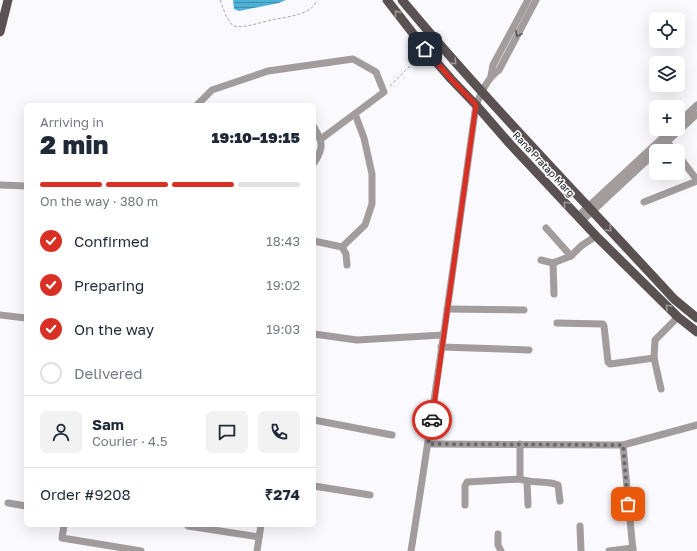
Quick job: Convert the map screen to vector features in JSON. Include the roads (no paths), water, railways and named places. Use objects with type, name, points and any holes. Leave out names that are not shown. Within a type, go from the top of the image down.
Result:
[{"type":"main road","points":[[0,32],[8,0]]},
{"type":"main road","name":"Rana Pratap Marg","points":[[387,0],[424,48],[451,79],[580,219],[678,317],[697,332]]},
{"type":"main road","name":"Rana Pratap Marg","points":[[402,0],[513,126],[674,299],[697,318]]},
{"type":"main road","points":[[424,48],[434,38]]},
{"type":"street","points":[[491,76],[492,66],[528,0]]},
{"type":"street","points":[[411,551],[428,444],[476,105],[491,76],[499,70],[536,0]]},
{"type":"street","points":[[199,103],[212,90],[268,72],[353,59],[376,72],[384,92],[321,139]]},
{"type":"street","points":[[665,144],[692,115],[697,105]]},
{"type":"street","points":[[342,247],[365,225],[372,204],[372,174],[364,138],[355,114]]},
{"type":"street","points":[[316,130],[321,139],[320,153],[316,160]]},
{"type":"street","points":[[580,219],[665,136]]},
{"type":"street","points":[[590,208],[649,157]]},
{"type":"street","points":[[644,202],[697,180],[685,165]]},
{"type":"street","points":[[0,185],[24,186]]},
{"type":"street","points":[[546,228],[571,256]]},
{"type":"street","points":[[541,260],[553,263],[571,256],[581,246],[596,236]]},
{"type":"street","points":[[316,241],[342,247],[346,254],[346,265]]},
{"type":"street","points":[[553,263],[554,294]]},
{"type":"street","points":[[446,309],[524,310]]},
{"type":"street","points":[[0,315],[24,318]]},
{"type":"street","points":[[661,389],[654,358],[655,340],[678,317]]},
{"type":"street","points":[[557,323],[602,324],[604,326],[608,362],[610,364],[654,358]]},
{"type":"street","points":[[316,334],[357,340],[443,334]]},
{"type":"street","points":[[441,347],[529,350]]},
{"type":"street","points":[[316,420],[392,435]]},
{"type":"street","points":[[428,444],[623,445],[697,425]]},
{"type":"street","points":[[520,444],[520,479]]},
{"type":"street","points":[[609,551],[633,550],[623,445]]},
{"type":"street","points":[[465,505],[465,486],[467,482],[520,479],[527,482],[553,483],[558,485],[560,501]]},
{"type":"street","points":[[527,482],[528,504]]},
{"type":"street","points":[[316,486],[370,495]]},
{"type":"street","points":[[8,503],[24,506]]},
{"type":"street","points":[[580,526],[581,551]]},
{"type":"street","points":[[64,527],[62,538],[141,551]]},
{"type":"street","points":[[194,527],[259,537]]},
{"type":"street","points":[[257,551],[261,527]]},
{"type":"street","points":[[498,534],[498,545],[500,551]]},
{"type":"water","points":[[233,0],[286,0],[279,3],[239,11],[234,9]]}]
